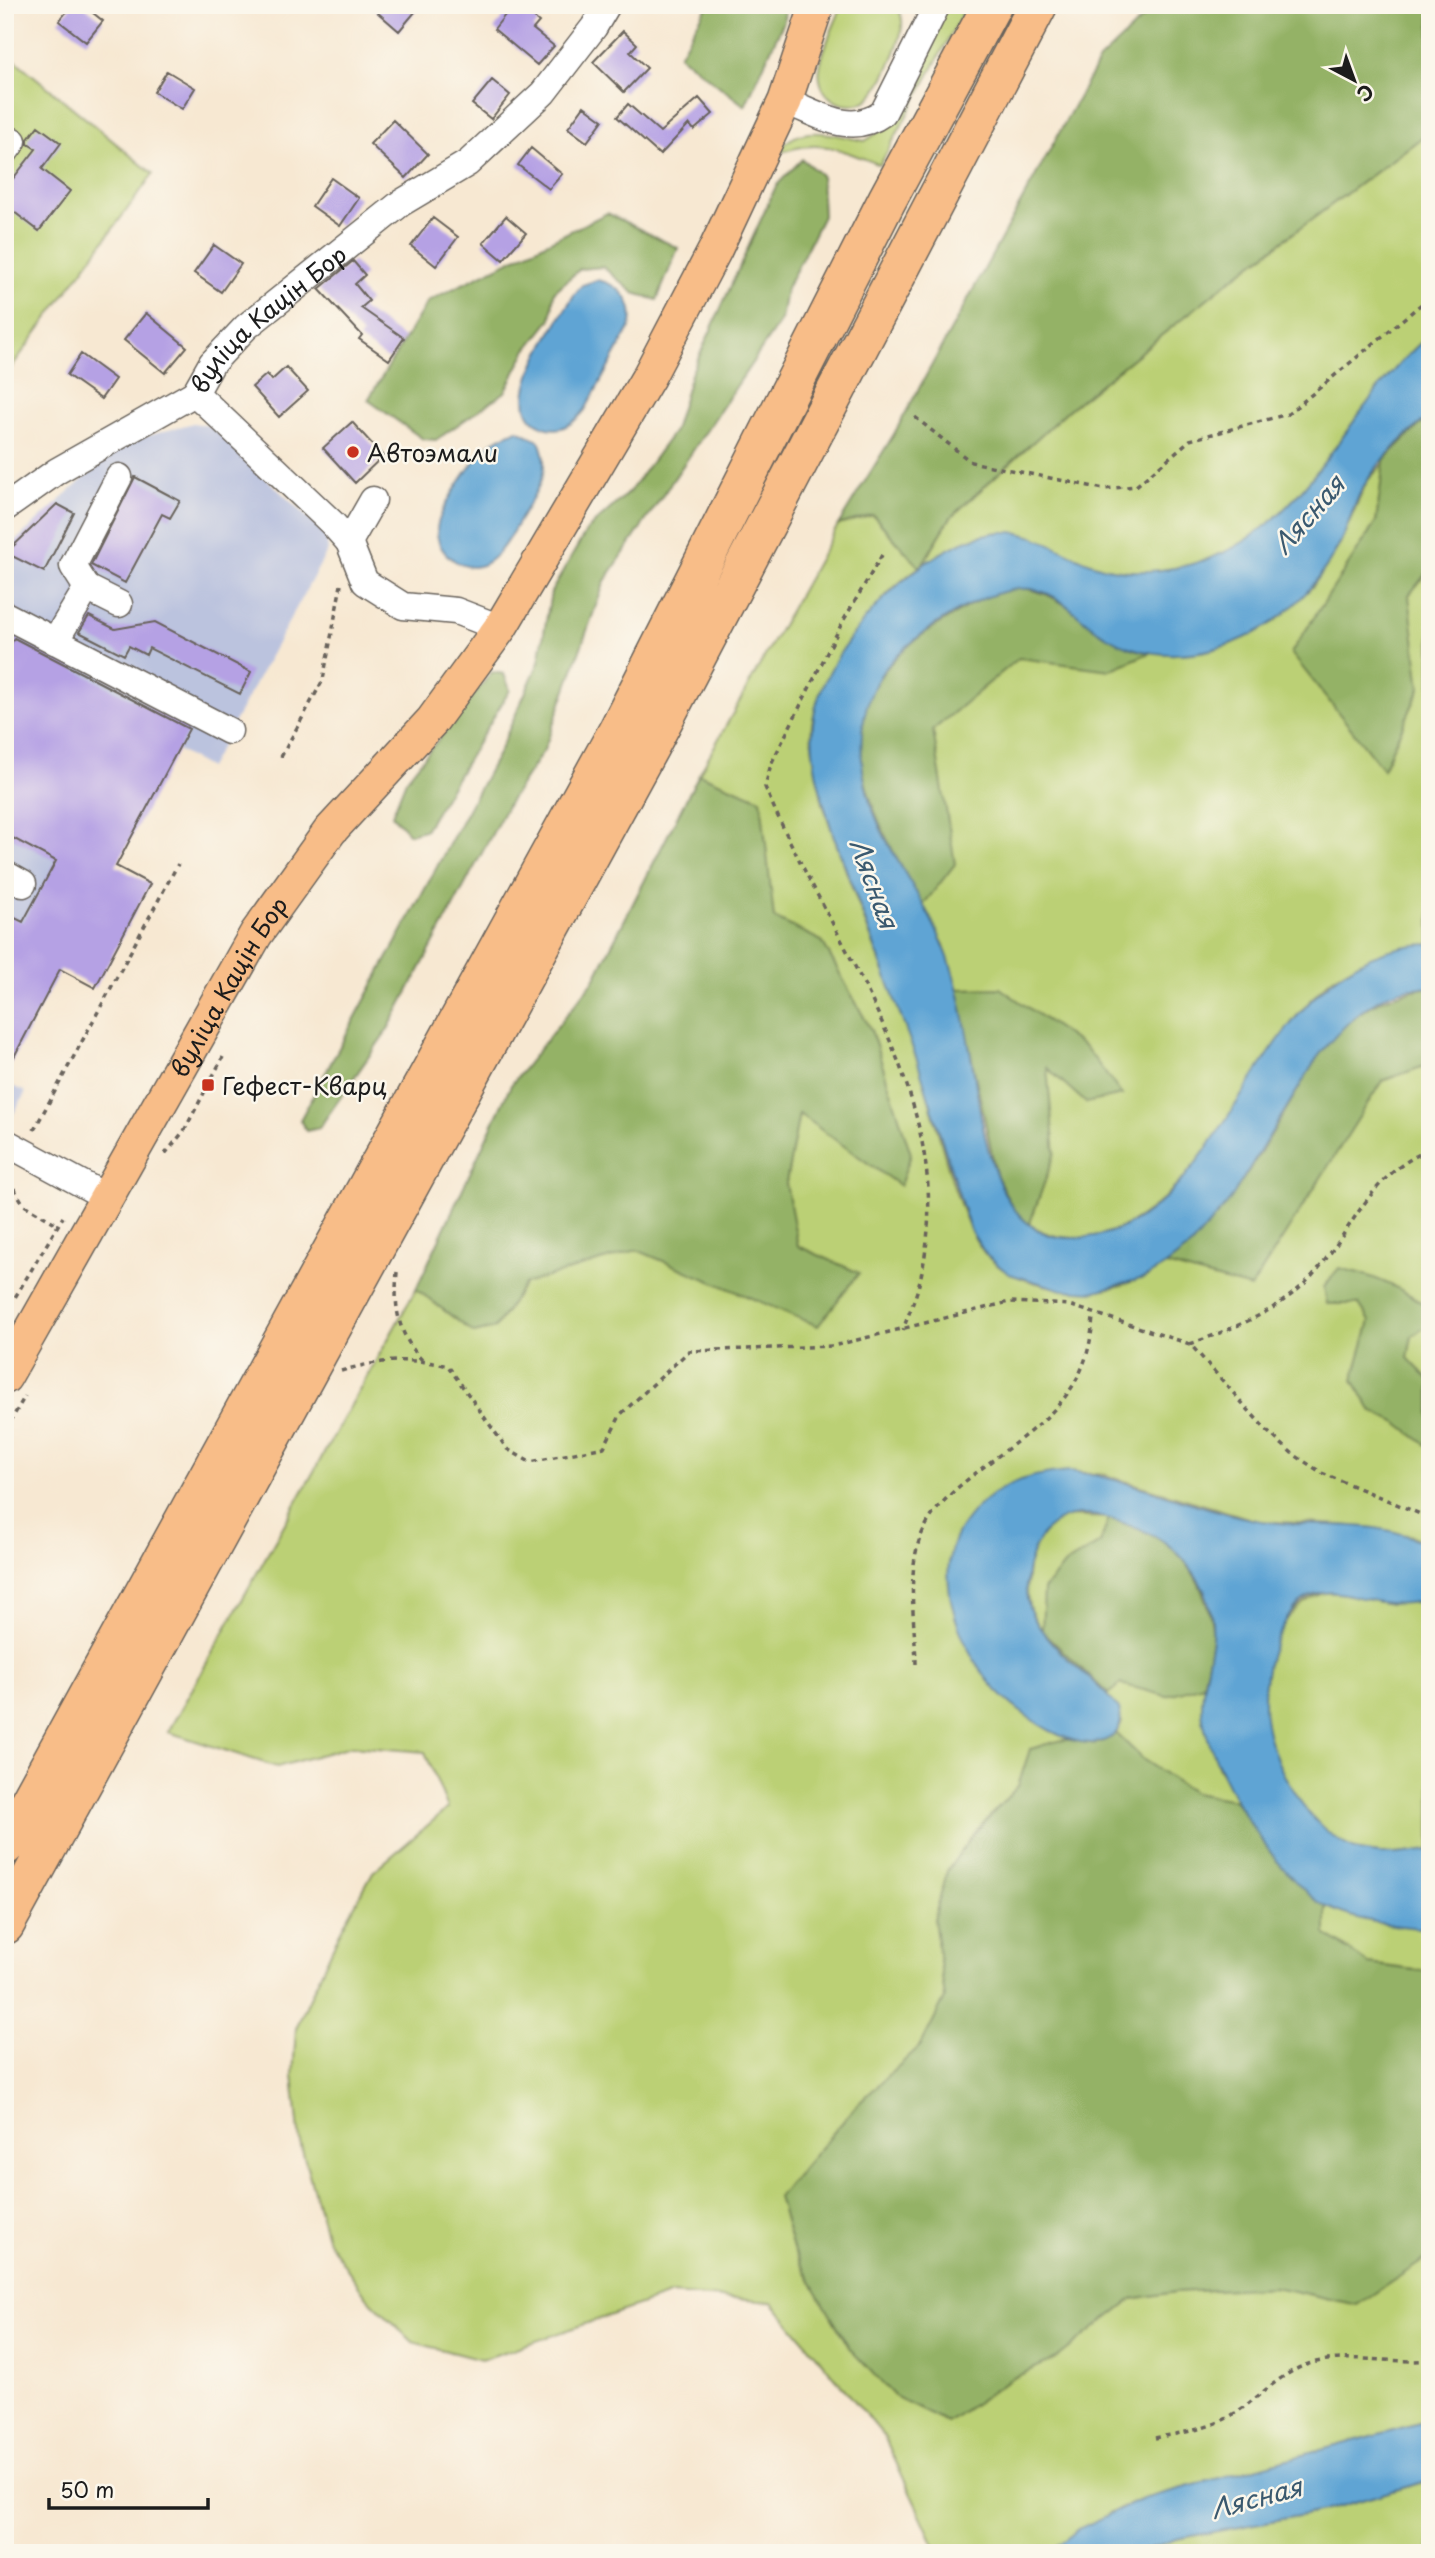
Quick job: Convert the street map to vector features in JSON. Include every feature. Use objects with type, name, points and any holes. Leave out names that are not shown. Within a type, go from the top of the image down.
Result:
[{"type":"highway","points":[[5,1846],[617,732],[887,200],[992,5]]},
{"type":"highway","points":[[5,1925],[649,746],[1038,5]]},
{"type":"main road","name":"вуліца Кацін Бор","points":[[5,1377],[256,934],[330,831],[432,721],[500,628],[649,376],[715,250],[785,101],[817,5]]},
{"type":"street","name":"вуліца Кацін Бор","points":[[500,628],[456,611],[403,606],[365,582],[349,542],[195,393],[212,363],[246,327],[401,203],[468,163],[543,93],[594,27],[607,5]]},
{"type":"street","points":[[785,101],[850,125],[867,124],[883,113],[937,5]]},
{"type":"street","points":[[5,508],[57,471],[195,393]]},
{"type":"street","points":[[118,604],[87,588],[73,566],[119,477]]},
{"type":"street","points":[[349,542],[373,500]]},
{"type":"street","points":[[55,641],[87,588]]},
{"type":"street","points":[[5,615],[229,731]]},
{"type":"street","points":[[5,1142],[108,1198]]},
{"type":"path","points":[[915,417],[971,462],[1104,489],[1136,486],[1190,440],[1288,414],[1430,297]]},
{"type":"path","points":[[281,757],[323,680],[349,542]]},
{"type":"path","points":[[882,555],[842,623],[771,765],[765,788],[883,1025],[917,1118],[925,1155],[927,1224],[919,1284],[903,1330]]},
{"type":"path","points":[[47,1107],[178,864]]},
{"type":"path","points":[[162,1157],[184,1131],[223,1057]]},
{"type":"path","points":[[1190,1344],[1241,1325],[1291,1295],[1329,1255],[1363,1202],[1384,1178],[1406,1160],[1430,1149]]},
{"type":"path","points":[[398,1265],[398,1322],[403,1336],[422,1360]]},
{"type":"path","points":[[298,1386],[354,1367],[422,1360],[449,1366],[507,1450],[530,1462],[604,1447],[621,1414],[689,1351],[833,1346],[1009,1302],[1048,1302],[1093,1312],[1190,1344],[1260,1424],[1293,1454],[1322,1473],[1430,1518]]},
{"type":"path","points":[[916,1664],[915,1561],[927,1523],[957,1488],[1066,1399],[1087,1359],[1093,1338],[1093,1312]]},
{"type":"path","points":[[1155,2438],[1194,2431],[1226,2419],[1280,2379],[1310,2363],[1338,2359],[1410,2362],[1430,2360]]},
{"type":"shaded area","points":[[193,423],[211,426],[326,535],[328,550],[209,768],[177,750],[5,1074],[5,550],[123,443]]},
{"type":"shaded area","points":[[5,1083],[26,1092],[5,1129]]},
{"type":"green space","points":[[708,5],[785,5],[784,21],[745,106],[679,55]]},
{"type":"green space","points":[[842,5],[898,5],[902,19],[899,40],[884,78],[870,97],[855,105],[838,103],[831,98],[821,85],[819,76],[824,51]]},
{"type":"green space","points":[[946,5],[967,5],[880,165],[828,147],[803,147],[774,155],[794,137],[804,134],[827,133],[865,141],[880,131]]},
{"type":"green space","points":[[1157,5],[1430,5],[1430,136],[1424,136],[1233,278],[1068,410],[951,517],[920,568],[873,515],[838,525],[894,434],[1099,60]]},
{"type":"green space","points":[[5,52],[153,174],[5,376]]},
{"type":"green space","points":[[1424,136],[1430,136],[1430,335],[1402,361],[1378,389],[1286,508],[1258,532],[1225,552],[1194,564],[1141,572],[1107,569],[1026,535],[1002,532],[967,541],[921,566],[951,517],[1068,410],[1233,278]]},
{"type":"green space","points":[[802,159],[821,175],[823,216],[786,290],[781,320],[605,581],[544,750],[508,804],[388,1029],[319,1128],[306,1131],[300,1120],[499,752],[539,662],[551,592],[587,530],[630,491],[674,431],[691,374],[776,186]]},
{"type":"green space","points":[[607,213],[678,248],[657,300],[634,293],[603,267],[580,269],[554,292],[551,319],[526,351],[505,392],[436,440],[423,439],[368,400],[428,301]]},
{"type":"green space","points":[[1430,415],[1430,944],[1382,954],[1346,970],[1327,983],[1279,1040],[1208,1148],[1180,1182],[1150,1210],[1117,1229],[1080,1238],[1061,1237],[1044,1232],[1014,1211],[944,945],[890,850],[896,657],[1236,642],[1278,619],[1313,586],[1339,546],[1367,481]]},
{"type":"green space","points":[[1430,415],[1430,569],[1409,595],[1420,689],[1383,769],[1291,653],[1376,522],[1384,460]]},
{"type":"green space","points":[[873,515],[919,567],[882,600],[862,628],[816,710],[812,724],[812,747],[823,804],[856,900],[917,1058],[956,1193],[977,1241],[994,1263],[1029,1281],[1066,1289],[1086,1290],[1122,1285],[1156,1270],[1191,1246],[1430,988],[1430,1546],[1413,1536],[1342,1525],[1258,1521],[1105,1475],[1069,1471],[955,1617],[978,1663],[1010,1702],[1046,1726],[1101,1743],[1116,1733],[1122,1722],[1042,1631],[1030,1610],[1026,1590],[1028,1566],[1036,1542],[1048,1526],[1063,1516],[1109,1518],[1209,1611],[1202,1712],[1219,1769],[1326,1906],[1375,1922],[1430,1929],[1430,2420],[1143,2499],[1111,2513],[1048,2553],[938,2553],[884,2436],[772,2302],[672,2294],[481,2360],[413,2342],[366,2296],[328,2241],[300,2142],[293,2075],[296,2028],[339,1934],[373,1872],[448,1808],[425,1752],[351,1746],[277,1767],[168,1732],[416,1289],[474,1333],[495,1328],[540,1260],[594,980],[699,774],[838,525]]},
{"type":"green space","points":[[1020,588],[1038,591],[1054,598],[1114,639],[1149,653],[1110,670],[1019,658],[933,730],[955,864],[923,905],[883,831],[869,794],[861,758],[862,723],[873,689],[896,657],[934,627],[965,608],[997,593]]},
{"type":"green space","points":[[492,672],[504,674],[510,690],[425,830],[409,834],[392,815],[406,780]]},
{"type":"green space","points":[[699,774],[761,799],[774,918],[822,941],[871,1030],[911,1154],[900,1186],[799,1114],[786,1183],[798,1246],[859,1273],[818,1326],[637,1250],[524,1284],[495,1328],[474,1333],[416,1289],[511,1085],[594,980]]},
{"type":"green space","points":[[1000,988],[1086,1048],[1122,1095],[1086,1103],[1047,1068],[1055,1153],[1029,1226],[1014,1211],[996,1174],[957,989]]},
{"type":"green space","points":[[1430,988],[1430,1064],[1382,1081],[1251,1288],[1166,1265],[1190,1244],[1232,1195],[1317,1058],[1339,1031],[1375,1003]]},
{"type":"green space","points":[[1339,1268],[1387,1283],[1430,1309],[1427,1326],[1412,1336],[1408,1358],[1430,1381],[1430,1448],[1397,1423],[1371,1410],[1353,1380],[1370,1321],[1359,1304],[1327,1304],[1324,1287]]},
{"type":"green space","points":[[1109,1518],[1141,1530],[1167,1545],[1188,1565],[1196,1579],[1204,1596],[1212,1627],[1203,1685],[1166,1696],[1121,1684],[1108,1694],[1042,1631],[1044,1589],[1065,1564],[1100,1543]]},
{"type":"green space","points":[[1324,1593],[1341,1593],[1389,1604],[1430,1600],[1430,1850],[1377,1854],[1345,1845],[1330,1835],[1304,1808],[1276,1759],[1265,1723],[1265,1678],[1270,1655],[1289,1616],[1305,1602]]},
{"type":"green space","points":[[1116,1733],[1144,1760],[1194,1793],[1235,1800],[1293,1878],[1326,1906],[1326,1934],[1369,1964],[1430,1972],[1430,2256],[1357,2305],[1275,2287],[1176,2292],[1132,2299],[1057,2358],[1011,2379],[947,2422],[894,2396],[850,2349],[794,2252],[778,2197],[858,2104],[921,2045],[945,1998],[934,1919],[947,1871],[977,1830],[1018,1786],[1030,1749],[1064,1740],[1093,1744]]},
{"type":"green space","points":[[1430,2480],[1430,2553],[1136,2553],[1176,2539],[1324,2511]]},
{"type":"water","points":[[597,280],[613,286],[625,296],[631,311],[630,328],[585,410],[574,422],[564,427],[548,428],[532,419],[525,405],[527,386],[544,345],[574,295],[582,285]]},
{"type":"water","name":"Лясная","points":[[1430,335],[1430,415],[1388,454],[1373,472],[1357,500],[1338,548],[1329,563],[1296,603],[1270,624],[1236,642],[1216,648],[1175,654],[1155,653],[1116,642],[1046,593],[1019,589],[997,593],[951,614],[909,644],[881,674],[875,685],[866,709],[862,733],[863,771],[867,793],[893,853],[926,909],[955,977],[995,1172],[1007,1197],[1022,1218],[1043,1233],[1070,1238],[1125,1227],[1169,1194],[1207,1147],[1279,1039],[1320,991],[1369,957],[1430,944],[1430,988],[1412,988],[1380,999],[1339,1032],[1317,1058],[1230,1200],[1191,1246],[1144,1278],[1092,1292],[1063,1290],[1009,1274],[987,1256],[970,1230],[917,1060],[824,806],[812,745],[814,715],[823,686],[838,656],[859,626],[884,598],[942,552],[973,538],[1002,532],[1025,534],[1091,563],[1123,571],[1176,568],[1225,552],[1257,532],[1285,508],[1310,480],[1402,361]]},
{"type":"water","points":[[518,430],[539,441],[543,451],[544,470],[534,496],[504,546],[488,562],[467,566],[455,561],[444,552],[437,536],[438,522],[443,511],[457,485],[483,451],[496,440]]},
{"type":"water","points":[[1069,1471],[1117,1480],[1256,1520],[1389,1530],[1430,1546],[1430,1600],[1392,1604],[1328,1593],[1309,1597],[1299,1604],[1275,1643],[1268,1664],[1264,1696],[1265,1717],[1275,1756],[1297,1796],[1326,1831],[1343,1843],[1369,1853],[1395,1854],[1430,1850],[1430,1929],[1364,1920],[1327,1907],[1308,1894],[1267,1848],[1231,1790],[1216,1761],[1207,1734],[1202,1701],[1212,1638],[1212,1621],[1203,1589],[1195,1574],[1173,1549],[1146,1532],[1111,1519],[1094,1516],[1078,1515],[1063,1519],[1050,1527],[1039,1540],[1028,1566],[1027,1600],[1039,1626],[1060,1651],[1119,1709],[1120,1724],[1111,1737],[1098,1742],[1083,1742],[1050,1731],[1019,1711],[988,1681],[969,1650],[952,1605],[948,1574],[954,1542],[974,1511],[997,1492],[1023,1479]]},
{"type":"water","name":"Лясная","points":[[1430,2420],[1430,2480],[1324,2511],[1176,2539],[1136,2553],[1048,2553],[1080,2528],[1143,2499]]},
{"type":"building","points":[[72,5],[83,5],[103,21],[86,42],[59,21]]},
{"type":"building","points":[[369,5],[421,5],[399,31]]},
{"type":"building","points":[[513,5],[519,5],[539,22],[533,29],[554,46],[537,65],[494,29]]},
{"type":"building","points":[[623,31],[637,44],[630,52],[647,68],[624,92],[593,62]]},
{"type":"building","points":[[167,71],[195,88],[182,109],[154,92]]},
{"type":"building","points":[[492,80],[510,95],[491,119],[472,104]]},
{"type":"building","points":[[699,98],[713,114],[694,130],[689,124],[660,155],[617,117],[628,104],[660,132]]},
{"type":"building","points":[[584,106],[603,120],[587,142],[568,128]]},
{"type":"building","points":[[393,120],[428,154],[406,178],[370,144]]},
{"type":"building","points":[[38,126],[61,143],[42,169],[70,191],[39,231],[5,205],[5,189],[36,149],[28,144],[28,139]]},
{"type":"building","points":[[531,148],[562,174],[549,189],[518,165]]},
{"type":"building","points":[[331,178],[359,198],[340,226],[312,206]]},
{"type":"building","points":[[506,216],[526,233],[503,260],[483,243]]},
{"type":"building","points":[[433,218],[458,237],[436,266],[411,246]]},
{"type":"building","points":[[214,245],[241,264],[221,292],[194,273]]},
{"type":"building","points":[[353,261],[365,275],[355,284],[369,301],[361,308],[404,338],[389,360],[359,339],[362,335],[319,289]]},
{"type":"building","points":[[146,313],[187,347],[165,373],[124,340]]},
{"type":"building","points":[[81,354],[115,379],[101,399],[67,375]]},
{"type":"building","points":[[286,367],[308,391],[279,417],[252,387],[267,374],[272,380]]},
{"type":"building","name":"Автоэмали","points":[[352,422],[383,456],[355,483],[323,448]]},
{"type":"building","points":[[135,477],[180,501],[170,518],[162,514],[125,583],[91,565]]},
{"type":"building","points":[[57,504],[74,513],[44,572],[6,553]]},
{"type":"building","points":[[89,616],[115,629],[155,622],[251,672],[240,694],[149,648],[146,655],[129,646],[124,655],[79,632]]},
{"type":"building","points":[[14,638],[189,729],[116,866],[150,884],[95,988],[60,969],[5,1074],[5,913],[23,922],[56,861],[5,834],[5,655]]},
{"type":"place","name":"Автоэмали","points":[[353,452]]},
{"type":"place","name":"Гефест-Кварц","points":[[208,1085]]}]
